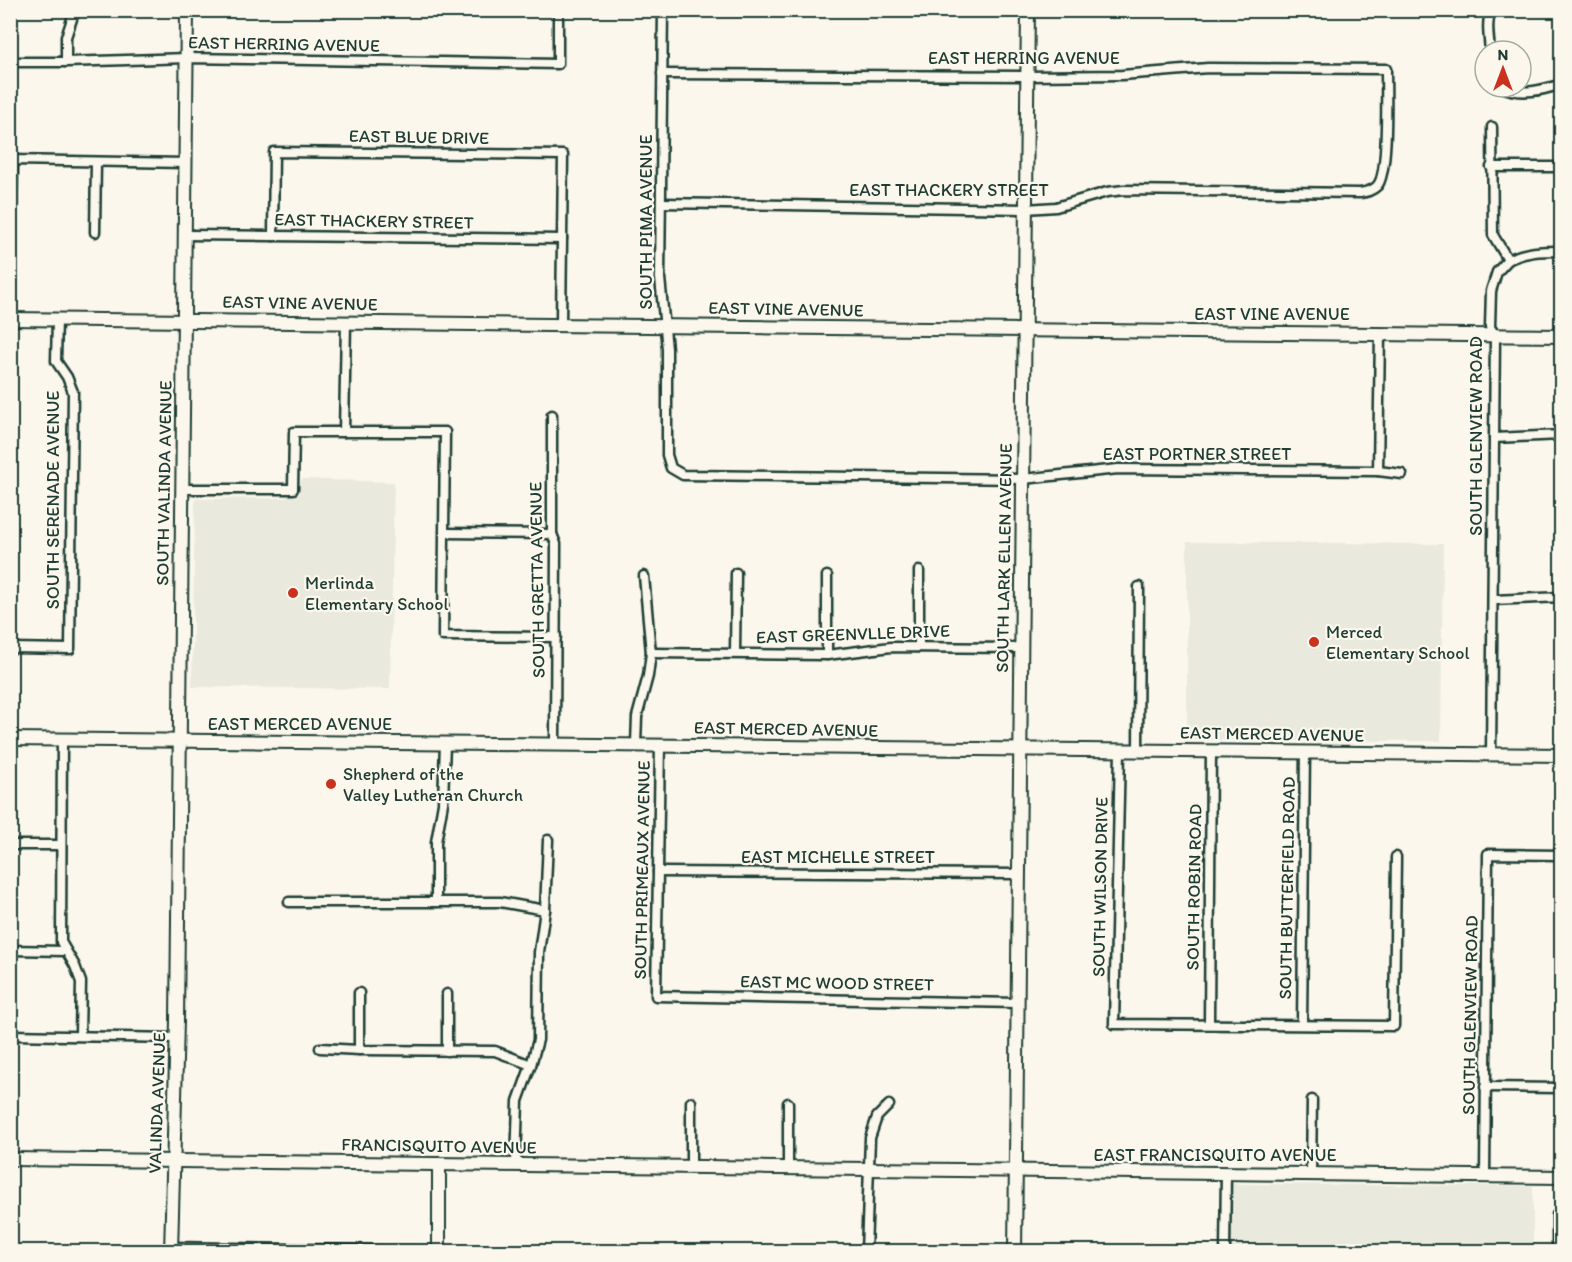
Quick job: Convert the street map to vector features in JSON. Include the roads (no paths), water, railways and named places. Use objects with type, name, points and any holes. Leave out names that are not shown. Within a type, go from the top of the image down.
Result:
[{"type":"street","points":[[66,62],[66,37],[75,10]]},
{"type":"street","name":"SOUTH VALINDA AVENUE","points":[[177,955],[187,10]]},
{"type":"street","name":"EAST HERRING AVENUE","points":[[10,62],[187,58],[558,64],[558,10]]},
{"type":"street","name":"SOUTH PIMA AVENUE","points":[[663,10],[660,278],[667,349],[667,455],[671,468]]},
{"type":"street","name":"SOUTH LARK ELLEN AVENUE","points":[[1015,1251],[1028,10]]},
{"type":"street","points":[[1489,39],[1488,17],[1491,10]]},
{"type":"street","name":"EAST HERRING AVENUE","points":[[662,74],[1027,76],[1122,75],[1208,68],[1386,69],[1384,169],[1378,186]]},
{"type":"street","points":[[1533,91],[1562,84]]},
{"type":"street","points":[[1492,127],[1493,235],[1508,260],[1521,253],[1562,251]]},
{"type":"street","name":"EAST BLUE DRIVE","points":[[273,236],[274,152],[563,155],[562,239]]},
{"type":"street","points":[[12,229],[12,160],[186,164]]},
{"type":"street","points":[[95,232],[96,162]]},
{"type":"street","points":[[1491,166],[1562,167]]},
{"type":"street","name":"EAST THACKERY STREET","points":[[661,203],[1026,209],[1056,207],[1107,192],[1124,190],[1360,193],[1378,186]]},
{"type":"street","name":"EAST THACKERY STREET","points":[[185,235],[562,239]]},
{"type":"street","points":[[561,324],[562,239]]},
{"type":"street","name":"SOUTH GLENVIEW ROAD","points":[[1491,754],[1495,335],[1490,327],[1491,291],[1497,272],[1508,260]]},
{"type":"street","name":"EAST VINE AVENUE","points":[[10,319],[1562,336]]},
{"type":"street","name":"SOUTH SERENADE AVENUE","points":[[10,648],[70,649],[73,392],[67,377],[56,361],[57,319]]},
{"type":"street","points":[[344,432],[346,322]]},
{"type":"street","points":[[1378,471],[1380,333]]},
{"type":"street","name":"SOUTH GRETTA AVENUE","points":[[552,415],[552,534],[556,544],[555,744]]},
{"type":"street","points":[[182,489],[293,489],[294,432],[446,432],[443,636],[556,637]]},
{"type":"street","points":[[1494,438],[1562,435]]},
{"type":"street","name":"EAST PORTNER STREET","points":[[671,468],[682,475],[1023,479],[1118,469],[1378,471],[1402,474]]},
{"type":"street","points":[[445,533],[552,534]]},
{"type":"street","points":[[919,571],[919,647]]},
{"type":"street","points":[[735,653],[736,573]]},
{"type":"street","points":[[636,744],[637,717],[648,676],[651,653],[644,576]]},
{"type":"street","points":[[827,576],[827,655]]},
{"type":"street","points":[[1138,751],[1139,587]]},
{"type":"street","points":[[1493,600],[1562,597]]},
{"type":"street","name":"EAST GREENVLLE DRIVE","points":[[651,653],[827,655],[891,647],[1021,648]]},
{"type":"street","name":"EAST MERCED AVENUE","points":[[10,739],[1562,755]]},
{"type":"street","points":[[62,739],[61,942],[81,982],[80,1035]]},
{"type":"street","points":[[436,902],[436,842],[443,803],[445,743]]},
{"type":"street","name":"SOUTH PRIMEAUX AVENUE","points":[[656,996],[660,745]]},
{"type":"street","name":"SOUTH WILSON DRIVE","points":[[1120,751],[1114,1024],[1209,1023]]},
{"type":"street","name":"SOUTH ROBIN ROAD","points":[[1209,1023],[1211,751]]},
{"type":"street","name":"SOUTH BUTTERFIELD ROAD","points":[[1302,1024],[1305,752]]},
{"type":"street","points":[[516,1165],[518,1101],[538,1040],[539,952],[545,910],[548,840]]},
{"type":"street","points":[[10,845],[61,845]]},
{"type":"street","name":"SOUTH GLENVIEW ROAD","points":[[1485,1176],[1488,854],[1562,855]]},
{"type":"street","points":[[1209,1023],[1394,1026],[1396,857]]},
{"type":"street","name":"EAST MICHELLE STREET","points":[[658,872],[1019,874]]},
{"type":"street","points":[[289,902],[500,902],[545,910]]},
{"type":"street","points":[[10,950],[66,951]]},
{"type":"street","name":"VALINDA AVENUE","points":[[171,1249],[177,955]]},
{"type":"street","points":[[359,993],[359,1050]]},
{"type":"street","points":[[447,994],[447,1051]]},
{"type":"street","name":"EAST MC WOOD STREET","points":[[656,996],[1017,1003]]},
{"type":"street","points":[[10,1035],[176,1038]]},
{"type":"street","points":[[320,1048],[495,1051],[531,1065]]},
{"type":"street","points":[[1485,1087],[1562,1088]]},
{"type":"street","points":[[1311,1173],[1312,1100]]},
{"type":"street","points":[[691,1102],[691,1166]]},
{"type":"street","points":[[788,1103],[788,1167]]},
{"type":"street","points":[[866,1251],[867,1168],[870,1138],[877,1118],[889,1105]]},
{"type":"street","name":"FRANCISQUITO AVENUE","points":[[10,1159],[867,1168]]},
{"type":"street","points":[[439,1164],[439,1251]]},
{"type":"street","name":"EAST FRANCISQUITO AVENUE","points":[[867,1168],[1016,1172],[1226,1172],[1562,1177]]},
{"type":"street","points":[[1225,1251],[1226,1172]]},
{"type":"street","points":[[1557,1251],[1559,1214]]},
{"type":"street","points":[[171,1249],[472,1251]]},
{"type":"place","name":"Merlinda Elementary School","points":[[293,593]]},
{"type":"place","name":"Merced Elementary School","points":[[1314,642]]},
{"type":"place","name":"Shepherd of the Valley Lutheran Church","points":[[331,784]]}]
